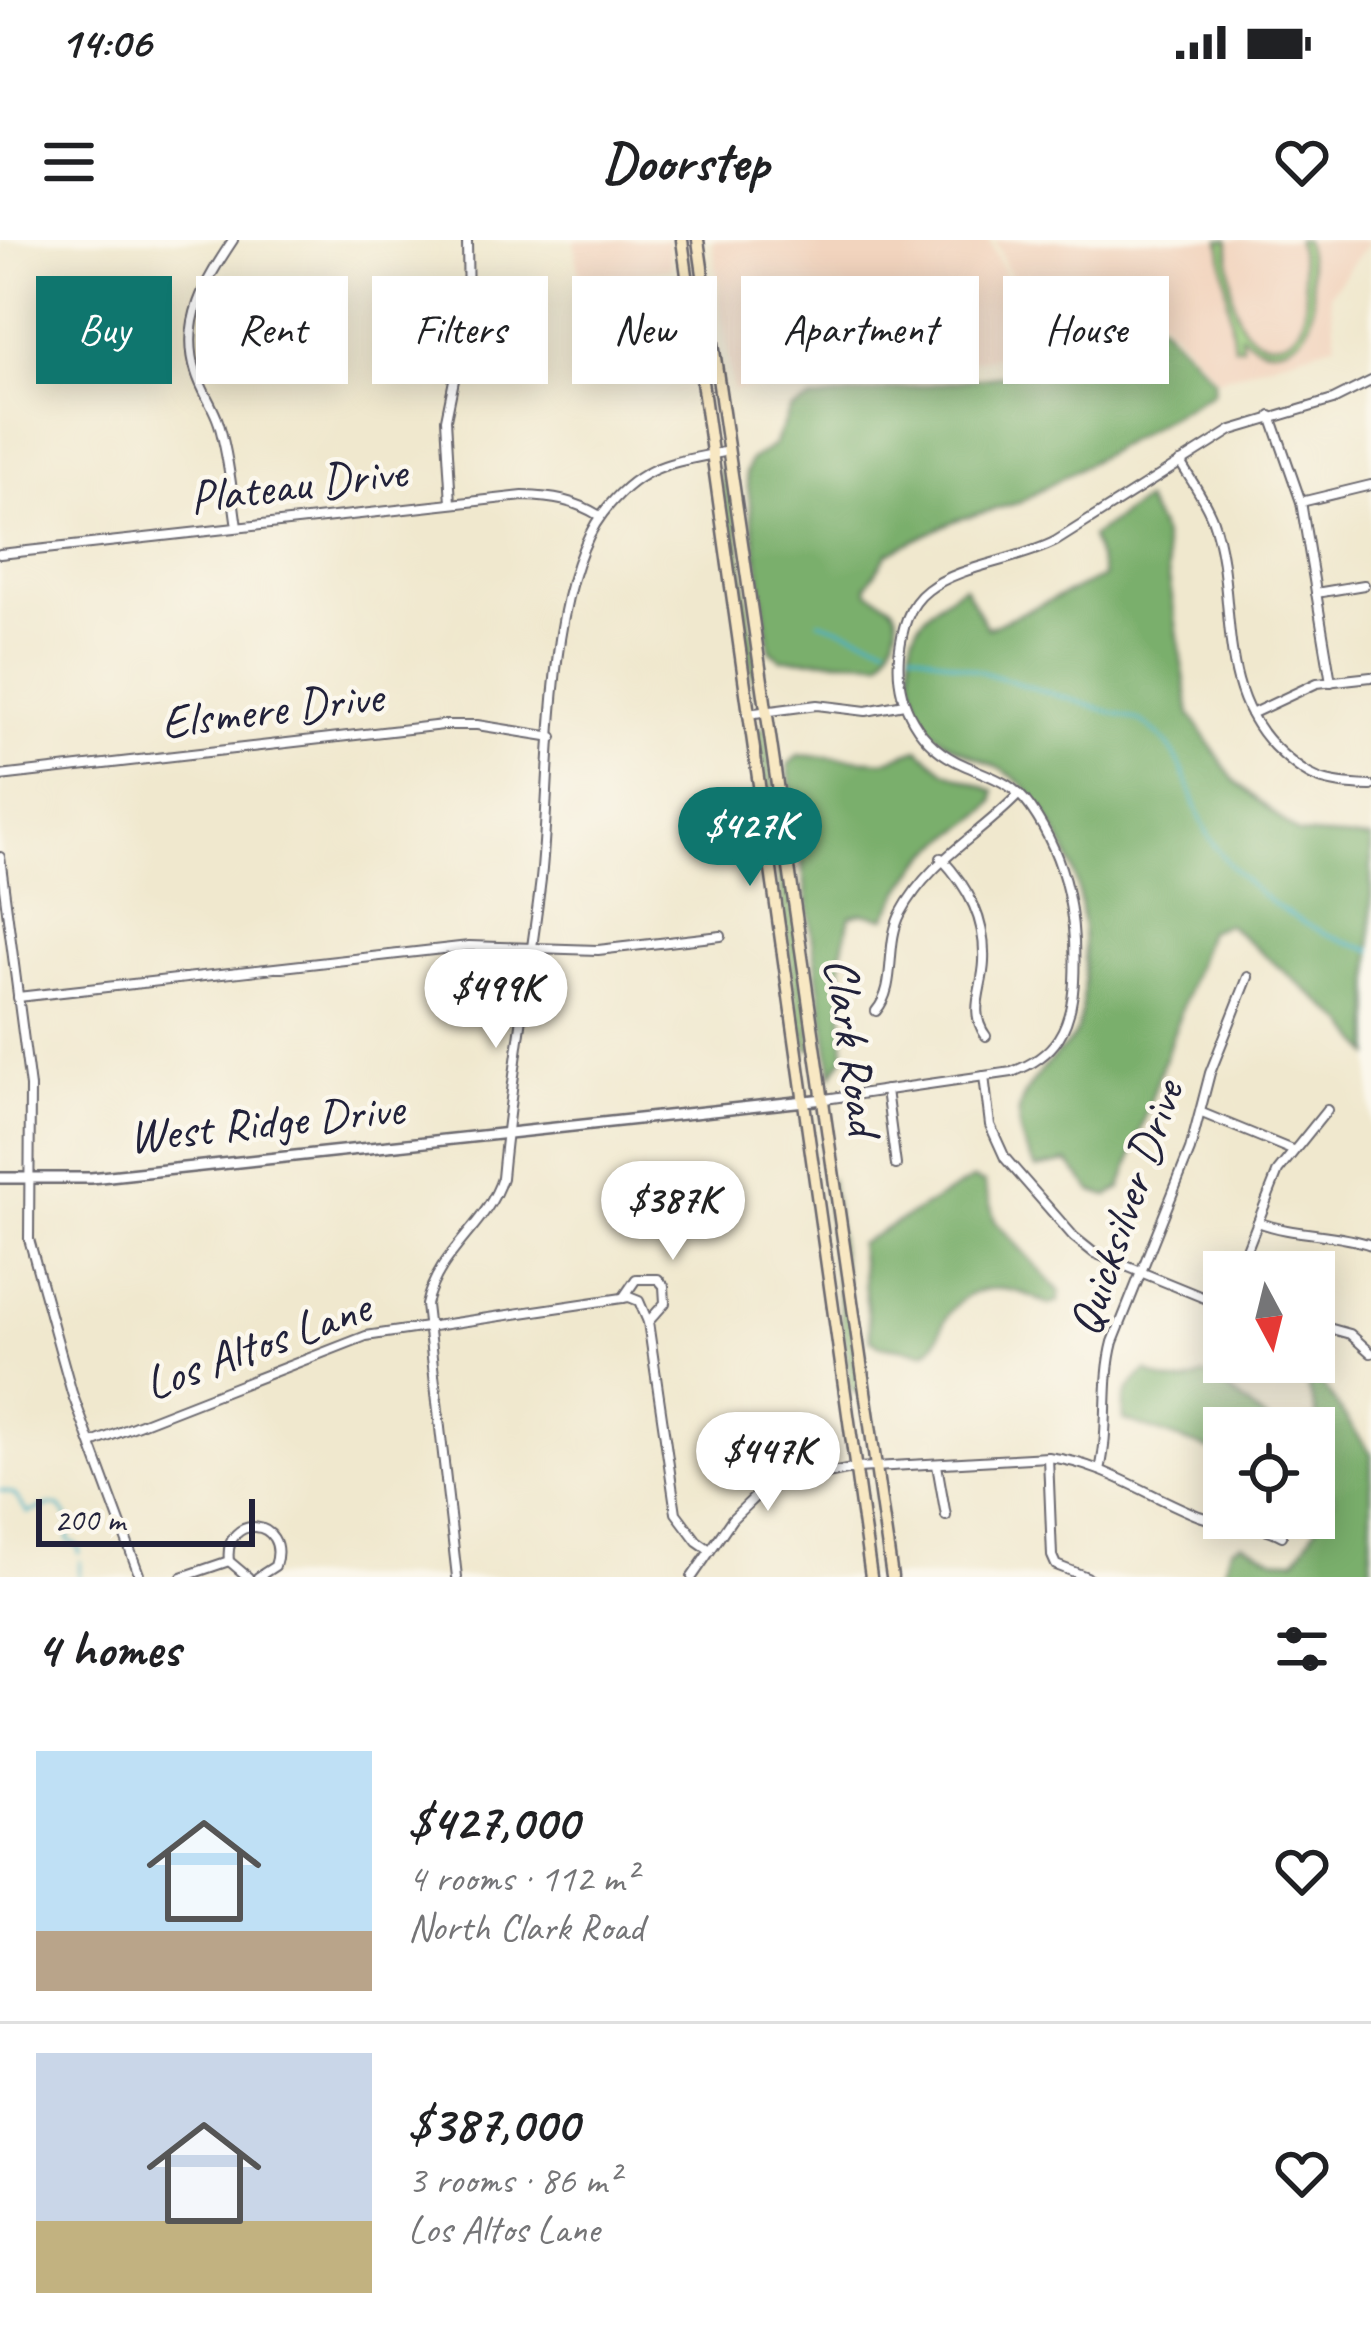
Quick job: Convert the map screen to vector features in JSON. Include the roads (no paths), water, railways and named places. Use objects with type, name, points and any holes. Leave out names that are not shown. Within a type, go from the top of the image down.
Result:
[{"type":"main road","points":[[682,240],[872,1577]]},
{"type":"main road","name":"Clark Road","points":[[698,240],[892,1577]]},
{"type":"street","points":[[233,240],[198,297],[192,344],[196,373],[213,404],[224,443],[237,527]]},
{"type":"street","points":[[451,503],[446,419],[468,312],[466,240]]},
{"type":"street","points":[[825,1099],[1012,1072],[1045,1056],[1064,1033],[1072,1006],[1076,944],[1068,886],[1052,843],[1006,781],[943,754],[927,740],[904,704],[899,672],[908,614],[924,593],[947,579],[1055,541],[1232,430],[1333,400],[1371,381]]},
{"type":"street","points":[[1271,416],[1301,502],[1331,682]]},
{"type":"street","points":[[457,1577],[426,1305],[436,1273],[498,1193],[533,947],[559,657],[572,586],[600,516],[634,479],[666,462],[730,451]]},
{"type":"street","points":[[1180,462],[1213,519],[1233,663],[1262,734],[1295,768],[1316,781],[1371,786]]},
{"type":"street","points":[[1301,502],[1371,485]]},
{"type":"street","name":"Plateau Drive","points":[[0,554],[451,503],[555,497],[581,504],[600,516]]},
{"type":"street","points":[[1316,593],[1364,585]]},
{"type":"street","points":[[1251,714],[1301,688],[1371,677]]},
{"type":"street","points":[[747,714],[817,705],[866,711],[904,704]]},
{"type":"street","name":"Elsmere Drive","points":[[0,776],[443,725],[477,725],[553,737]]},
{"type":"street","points":[[876,1011],[887,998],[889,950],[898,918],[941,858],[980,831],[1019,794]]},
{"type":"street","points":[[0,857],[32,1120],[28,1239],[72,1393],[140,1577]]},
{"type":"street","points":[[941,858],[972,898],[981,926],[984,958],[975,1011],[986,1036]]},
{"type":"street","points":[[18,997],[470,946],[598,950],[721,936]]},
{"type":"street","name":"Quicksilver Drive","points":[[1100,1470],[1106,1446],[1109,1355],[1202,1113],[1210,1073],[1248,977]]},
{"type":"street","points":[[984,1076],[990,1125],[1005,1158],[1074,1237],[1094,1253],[1203,1298]]},
{"type":"street","points":[[886,1090],[896,1165]]},
{"type":"street","name":"West Ridge Drive","points":[[0,1178],[91,1178],[825,1099]]},
{"type":"street","points":[[1246,1251],[1278,1171],[1328,1110]]},
{"type":"street","points":[[1202,1113],[1292,1150]]},
{"type":"street","points":[[1258,1222],[1371,1245]]},
{"type":"street","name":"Los Altos Lane","points":[[92,1443],[344,1342],[387,1332],[623,1298],[636,1279],[658,1279],[664,1286],[665,1303],[648,1322]]},
{"type":"street","points":[[623,1298],[639,1301],[648,1322],[676,1513],[710,1550]]},
{"type":"street","points":[[1335,1330],[1350,1334],[1371,1353]]},
{"type":"street","points":[[1048,1457],[1052,1556],[1056,1564],[1087,1577]]},
{"type":"street","points":[[692,1577],[732,1519],[758,1494],[803,1477],[857,1468],[1048,1457],[1072,1460],[1203,1517]]},
{"type":"street","points":[[937,1466],[946,1516]]},
{"type":"street","points":[[229,1561],[233,1536],[248,1527],[266,1530],[277,1543],[278,1558],[270,1572],[258,1577]]},
{"type":"street","points":[[182,1577],[229,1561]]},
{"type":"street","points":[[229,1561],[248,1577]]},
{"type":"waterway","points":[[819,621],[887,644]]},
{"type":"waterway","points":[[911,650],[1140,721],[1170,748],[1206,830],[1247,883],[1306,924],[1371,950]]},
{"type":"waterway","points":[[0,1490],[14,1494],[28,1513],[51,1505],[60,1507],[69,1520],[68,1540],[79,1547],[79,1553]]},
{"type":"waterway","points":[[79,1577],[80,1561]]}]
